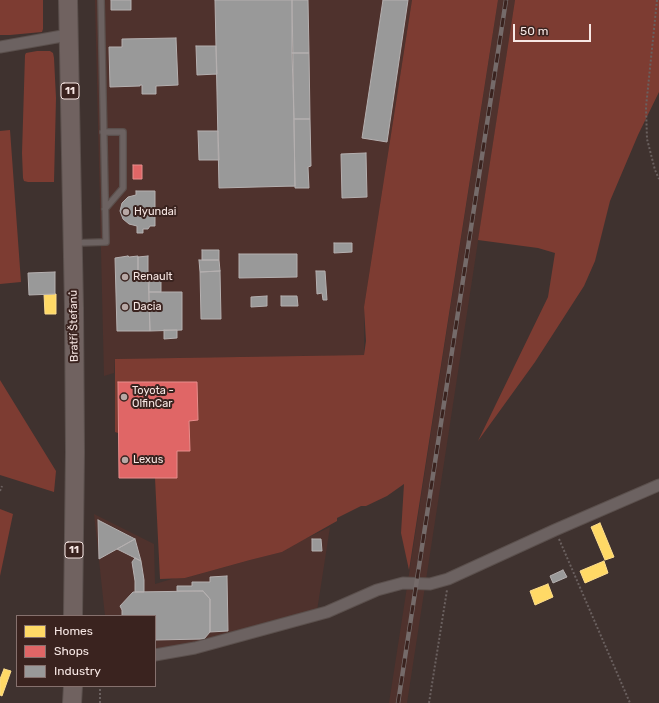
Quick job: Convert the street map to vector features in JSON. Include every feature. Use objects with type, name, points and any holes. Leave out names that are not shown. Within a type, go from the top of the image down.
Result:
[{"type":"main road","name":"Bratří Štefanů","points":[[68,0],[76,452],[74,615]]},
{"type":"main road","points":[[72,703],[73,687]]},
{"type":"street","points":[[0,47],[68,35]]},
{"type":"street","points":[[156,655],[195,648],[327,612],[383,588],[403,583],[430,584],[448,579],[555,530],[659,485]]},
{"type":"lane","points":[[73,243],[106,242],[101,0]]},
{"type":"lane","points":[[103,132],[123,132],[123,188],[105,209]]},
{"type":"path","points":[[658,0],[646,107],[647,139],[655,170],[659,179]]},
{"type":"path","points":[[0,491],[2,486]]},
{"type":"path","points":[[555,530],[630,703]]},
{"type":"path","points":[[429,703],[448,579]]},
{"type":"path","points":[[100,687],[100,703]]},
{"type":"shaded area","points":[[0,0],[43,0],[42,32],[0,35]]},
{"type":"shaded area","points":[[95,0],[412,0],[364,307],[364,355],[115,359],[114,373],[104,376]]},
{"type":"shaded area","points":[[412,0],[498,0],[409,570],[401,533],[404,484],[387,496],[366,506],[361,506],[337,518],[337,521],[282,552],[185,578],[160,579],[155,478],[149,443],[115,432],[115,359],[364,355],[366,341],[364,307]]},
{"type":"shaded area","points":[[498,0],[515,0],[407,703],[389,703]]},
{"type":"shaded area","points":[[515,0],[659,0],[659,92],[638,135],[610,201],[595,261],[584,286],[535,362],[478,441],[548,297],[555,253],[538,248],[478,240]]},
{"type":"shaded area","points":[[50,51],[53,53],[54,58],[56,98],[54,182],[28,182],[24,181],[23,178],[22,153],[25,55],[26,53]]},
{"type":"shaded area","points":[[10,130],[21,282],[0,284],[0,131]]},
{"type":"shaded area","points":[[0,380],[56,471],[54,492],[0,475]]},
{"type":"shaded area","points":[[0,509],[13,514],[0,576]]},
{"type":"shaded area","points":[[94,514],[154,544],[155,584],[175,578],[185,578],[282,552],[330,527],[317,611],[176,647],[156,650],[156,615],[105,615]]},
{"type":"building: Homes","points":[[44,294],[56,294],[56,314],[45,314]]},
{"type":"building: Homes","points":[[600,523],[614,557],[605,560],[591,527]]},
{"type":"building: Homes","points":[[604,561],[608,573],[585,583],[580,571]]},
{"type":"building: Homes","points":[[548,584],[553,597],[535,605],[530,591]]},
{"type":"building: Homes","points":[[4,669],[11,671],[2,696],[0,695],[0,679]]},
{"type":"building: Shops","points":[[133,165],[142,165],[142,179],[133,179]]},
{"type":"building: Shops","points":[[118,382],[197,382],[198,420],[189,421],[190,451],[177,451],[177,478],[119,478]]},
{"type":"building: Industry","points":[[111,0],[131,0],[131,10],[111,10]]},
{"type":"building: Industry","points":[[215,0],[292,0],[295,186],[219,188]]},
{"type":"building: Industry","points":[[292,0],[308,0],[309,53],[292,53]]},
{"type":"building: Industry","points":[[383,0],[408,0],[387,142],[362,138]]},
{"type":"building: Industry","points":[[176,38],[178,85],[156,86],[156,94],[142,94],[142,85],[110,87],[109,47],[122,47],[122,39]]},
{"type":"building: Industry","points":[[196,46],[216,46],[217,74],[197,75]]},
{"type":"building: Industry","points":[[292,53],[309,53],[310,119],[294,119]]},
{"type":"building: Industry","points":[[294,119],[310,119],[311,166],[308,167],[309,188],[295,188]]},
{"type":"building: Industry","points":[[198,131],[218,131],[219,160],[199,160]]},
{"type":"building: Industry","points":[[366,153],[367,197],[342,198],[341,154]]},
{"type":"building: Industry","points":[[136,191],[155,191],[155,226],[150,226],[148,229],[143,229],[143,233],[137,233],[137,226],[129,224],[123,219],[120,211],[122,203],[128,197],[136,195]]},
{"type":"building: Industry","points":[[334,243],[352,243],[352,252],[334,253]]},
{"type":"building: Industry","points":[[202,250],[219,250],[219,260],[202,260]]},
{"type":"building: Industry","points":[[239,254],[297,254],[297,277],[239,278]]},
{"type":"building: Industry","points":[[138,256],[138,274],[148,274],[150,331],[117,331],[115,258]]},
{"type":"building: Industry","points":[[148,256],[148,274],[138,274],[138,257]]},
{"type":"building: Industry","points":[[199,260],[219,260],[220,271],[200,272]]},
{"type":"building: Industry","points":[[220,271],[221,319],[201,319],[200,272]]},
{"type":"building: Industry","points":[[316,271],[325,271],[327,300],[323,300],[322,293],[317,294]]},
{"type":"building: Industry","points":[[55,272],[55,294],[29,295],[28,273]]},
{"type":"building: Industry","points":[[161,278],[161,292],[149,292],[149,279]]},
{"type":"building: Industry","points":[[149,292],[182,292],[182,330],[150,331]]},
{"type":"building: Industry","points":[[267,296],[267,306],[251,307],[251,297]]},
{"type":"building: Industry","points":[[281,296],[297,296],[298,306],[281,306]]},
{"type":"building: Industry","points":[[164,330],[177,330],[177,338],[164,339]]},
{"type":"building: Industry","points":[[98,520],[135,539],[99,559]]},
{"type":"building: Industry","points":[[135,539],[141,561],[117,549]]},
{"type":"building: Industry","points":[[312,539],[321,539],[322,551],[312,551]]},
{"type":"building: Industry","points":[[135,558],[141,561],[144,592],[135,592],[132,562]]},
{"type":"building: Industry","points":[[563,570],[567,577],[553,583],[550,576]]},
{"type":"building: Industry","points":[[227,576],[228,631],[210,632],[210,599],[203,591],[177,591],[177,586],[192,586],[192,582],[210,582],[210,577]]},
{"type":"building: Industry","points":[[203,591],[210,599],[210,632],[204,639],[156,640],[156,615],[122,615],[120,606],[133,592]]},
{"type":"railway","points":[[398,703],[506,0]]},
{"type":"place","name":"Hyundai","points":[[126,212]]},
{"type":"place","name":"Renault","points":[[125,277]]},
{"type":"place","name":"Dacia","points":[[125,307]]},
{"type":"place","name":"Toyota - OlfinCar","points":[[124,397]]},
{"type":"place","name":"Lexus","points":[[125,460]]}]
